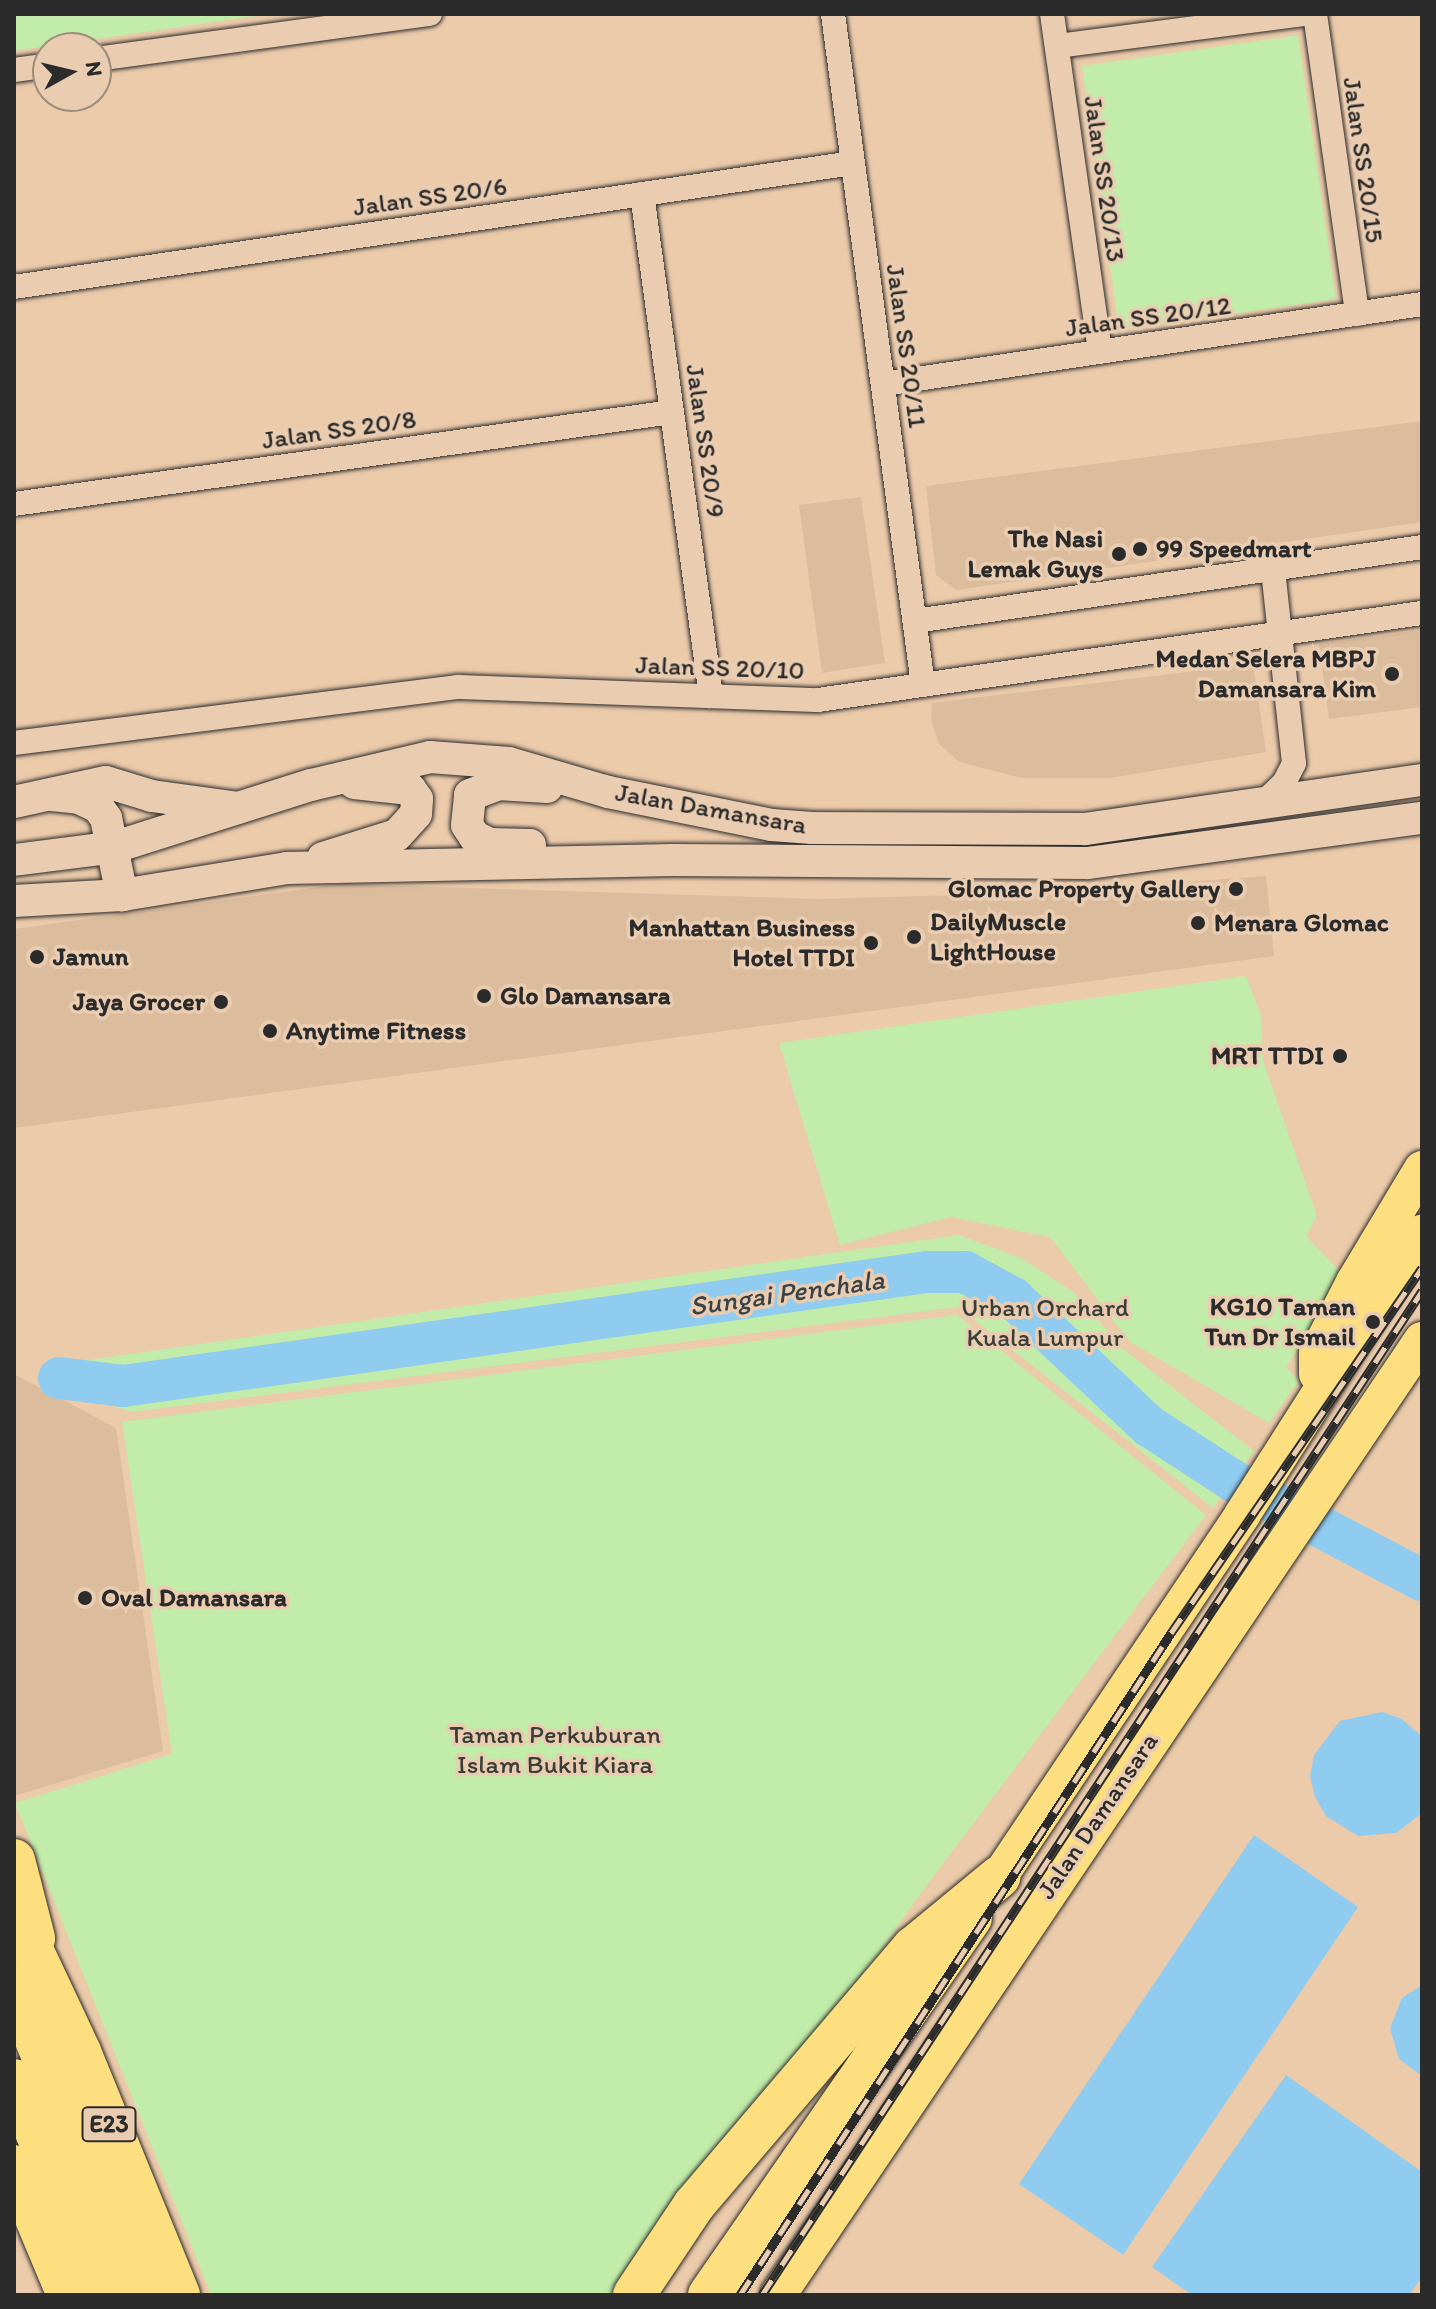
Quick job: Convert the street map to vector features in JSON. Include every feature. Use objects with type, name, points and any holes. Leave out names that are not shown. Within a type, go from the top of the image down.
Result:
[{"type":"highway","points":[[14,1860],[26,1970],[123,2287]]},
{"type":"highway","points":[[634,2295],[694,2205],[913,1948],[999,1877]]},
{"type":"highway","points":[[709,2295],[999,1877]]},
{"type":"highway","name":"E23","points":[[14,1911],[26,1970],[179,2295]]},
{"type":"highway","name":"E23","points":[[14,2080],[74,2222],[123,2287]]},
{"type":"highway","points":[[14,2166],[68,2295]]},
{"type":"highway","points":[[14,2239],[38,2295]]},
{"type":"main road","name":"Jalan Damansara","points":[[14,860],[115,847],[311,785],[392,763],[462,757],[509,763],[608,792],[772,825],[812,828],[1085,829],[1332,796],[1422,780]]},
{"type":"main road","points":[[28,798],[106,782],[152,796],[241,809]]},
{"type":"main road","points":[[287,868],[397,835],[416,814],[417,799],[410,789],[397,785],[311,785]]},
{"type":"main road","points":[[608,792],[481,787],[470,795],[467,825],[475,837],[490,844],[608,847],[672,860]]},
{"type":"main road","points":[[28,798],[79,798],[98,807],[115,847],[122,895]]},
{"type":"main road","name":"Jalan Damansara","points":[[14,901],[122,895],[287,868],[672,860],[1088,863],[1422,818]]},
{"type":"main road","points":[[1317,1395],[1317,1354],[1422,1169]]},
{"type":"main road","name":"Jalan Damansara","points":[[999,1877],[1242,1515],[1422,1232]]},
{"type":"main road","name":"Jalan Damansara","points":[[778,2295],[1422,1340]]},
{"type":"street","points":[[112,57],[359,19],[430,14]]},
{"type":"street","name":"Jalan SS 20/11","points":[[833,14],[923,685]]},
{"type":"street","name":"Jalan SS 20/13","points":[[1052,14],[1100,352]]},
{"type":"street","points":[[1057,46],[1305,14]]},
{"type":"street","name":"Jalan SS 20/15","points":[[1315,14],[1357,314]]},
{"type":"street","name":"Jalan SS 20/6","points":[[14,287],[853,163]]},
{"type":"street","name":"Jalan SS 20/9","points":[[642,194],[711,696]]},
{"type":"street","name":"Jalan SS 20/12","points":[[883,384],[1422,304]]},
{"type":"street","name":"Jalan SS 20/8","points":[[14,504],[672,412]]},
{"type":"street","points":[[915,621],[1422,547]]},
{"type":"street","points":[[1261,805],[1284,783],[1294,763],[1273,569]]},
{"type":"street","name":"Jalan SS 20/10","points":[[14,743],[458,687],[818,700],[1422,613]]},
{"type":"street","points":[[1294,763],[1332,796]]},
{"type":"shaded area","points":[[1422,421],[1422,522],[956,590],[936,575],[926,486]]},
{"type":"shaded area","points":[[861,497],[885,663],[822,673],[799,505]]},
{"type":"shaded area","points":[[1422,630],[1422,707],[1329,719],[1319,644]]},
{"type":"shaded area","points":[[1253,664],[1266,752],[1109,778],[1022,778],[959,762],[939,744],[931,720],[932,703]]},
{"type":"shaded area","name":"Glo Damansara","points":[[1266,876],[1274,956],[14,1128],[14,929],[341,884],[819,899],[1030,893]]},
{"type":"shaded area","points":[[14,1374],[116,1428],[163,1751],[14,1796]]},
{"type":"green space","points":[[14,14],[270,14],[112,37],[112,32],[32,32],[32,48],[14,51]]},
{"type":"green space","points":[[1298,35],[1336,299],[1119,330],[1082,66]]},
{"type":"green space","points":[[1246,976],[1261,1016],[1263,1061],[1317,1216],[1306,1236],[1345,1277],[1286,1367],[1299,1381],[1269,1423],[1130,1342],[1050,1237],[951,1217],[840,1245],[779,1043]]},
{"type":"green space","name":"Urban Orchard Kuala Lumpur","points":[[959,1235],[1021,1258],[1076,1294],[1123,1349],[1254,1451],[1213,1508],[958,1307],[131,1412],[80,1395],[74,1362]]},
{"type":"green space","name":"Taman Perkuburan Islam Bukit Kiara","points":[[957,1315],[1206,1515],[917,1898],[646,2295],[211,2295],[15,1803],[172,1754],[122,1422]]},
{"type":"water","points":[[1382,1712],[1402,1719],[1422,1737],[1422,1813],[1396,1833],[1358,1836],[1326,1816],[1315,1797],[1310,1776],[1314,1755],[1340,1721]]},
{"type":"water","points":[[1254,1835],[1358,1907],[1123,2255],[1019,2184]]},
{"type":"water","points":[[1422,1985],[1422,2076],[1399,2059],[1390,2028],[1402,1998]]},
{"type":"water","points":[[1286,2075],[1422,2172],[1422,2277],[1409,2295],[1192,2295],[1152,2267]]},
{"type":"waterway","name":"Sungai Penchala","points":[[59,1378],[123,1386],[927,1272],[965,1272],[1013,1298],[1149,1426],[1235,1482],[1422,1580]]},
{"type":"railway","points":[[740,2295],[1171,1633],[1422,1268]]},
{"type":"railway","points":[[762,2295],[1422,1291]]},
{"type":"place","name":"99 Speedmart","points":[[1140,549]]},
{"type":"place","name":"The Nasi Lemak Guys","points":[[1119,554]]},
{"type":"place","name":"Medan Selera MBPJ Damansara Kim","points":[[1392,674]]},
{"type":"place","name":"Glomac Property Gallery","points":[[1236,889]]},
{"type":"place","name":"Menara Glomac","points":[[1198,923]]},
{"type":"place","name":"DailyMuscle LightHouse","points":[[914,937]]},
{"type":"place","name":"Manhattan Business Hotel TTDI","points":[[871,943]]},
{"type":"place","name":"Jamun","points":[[37,957]]},
{"type":"place","name":"Glo Damansara","points":[[484,996]]},
{"type":"place","name":"Jaya Grocer","points":[[221,1002]]},
{"type":"place","name":"Anytime Fitness","points":[[270,1031]]},
{"type":"place","name":"MRT TTDI","points":[[1340,1056]]},
{"type":"place","name":"KG10 Taman Tun Dr Ismail","points":[[1373,1322]]},
{"type":"place","name":"Oval Damansara","points":[[85,1598]]}]
